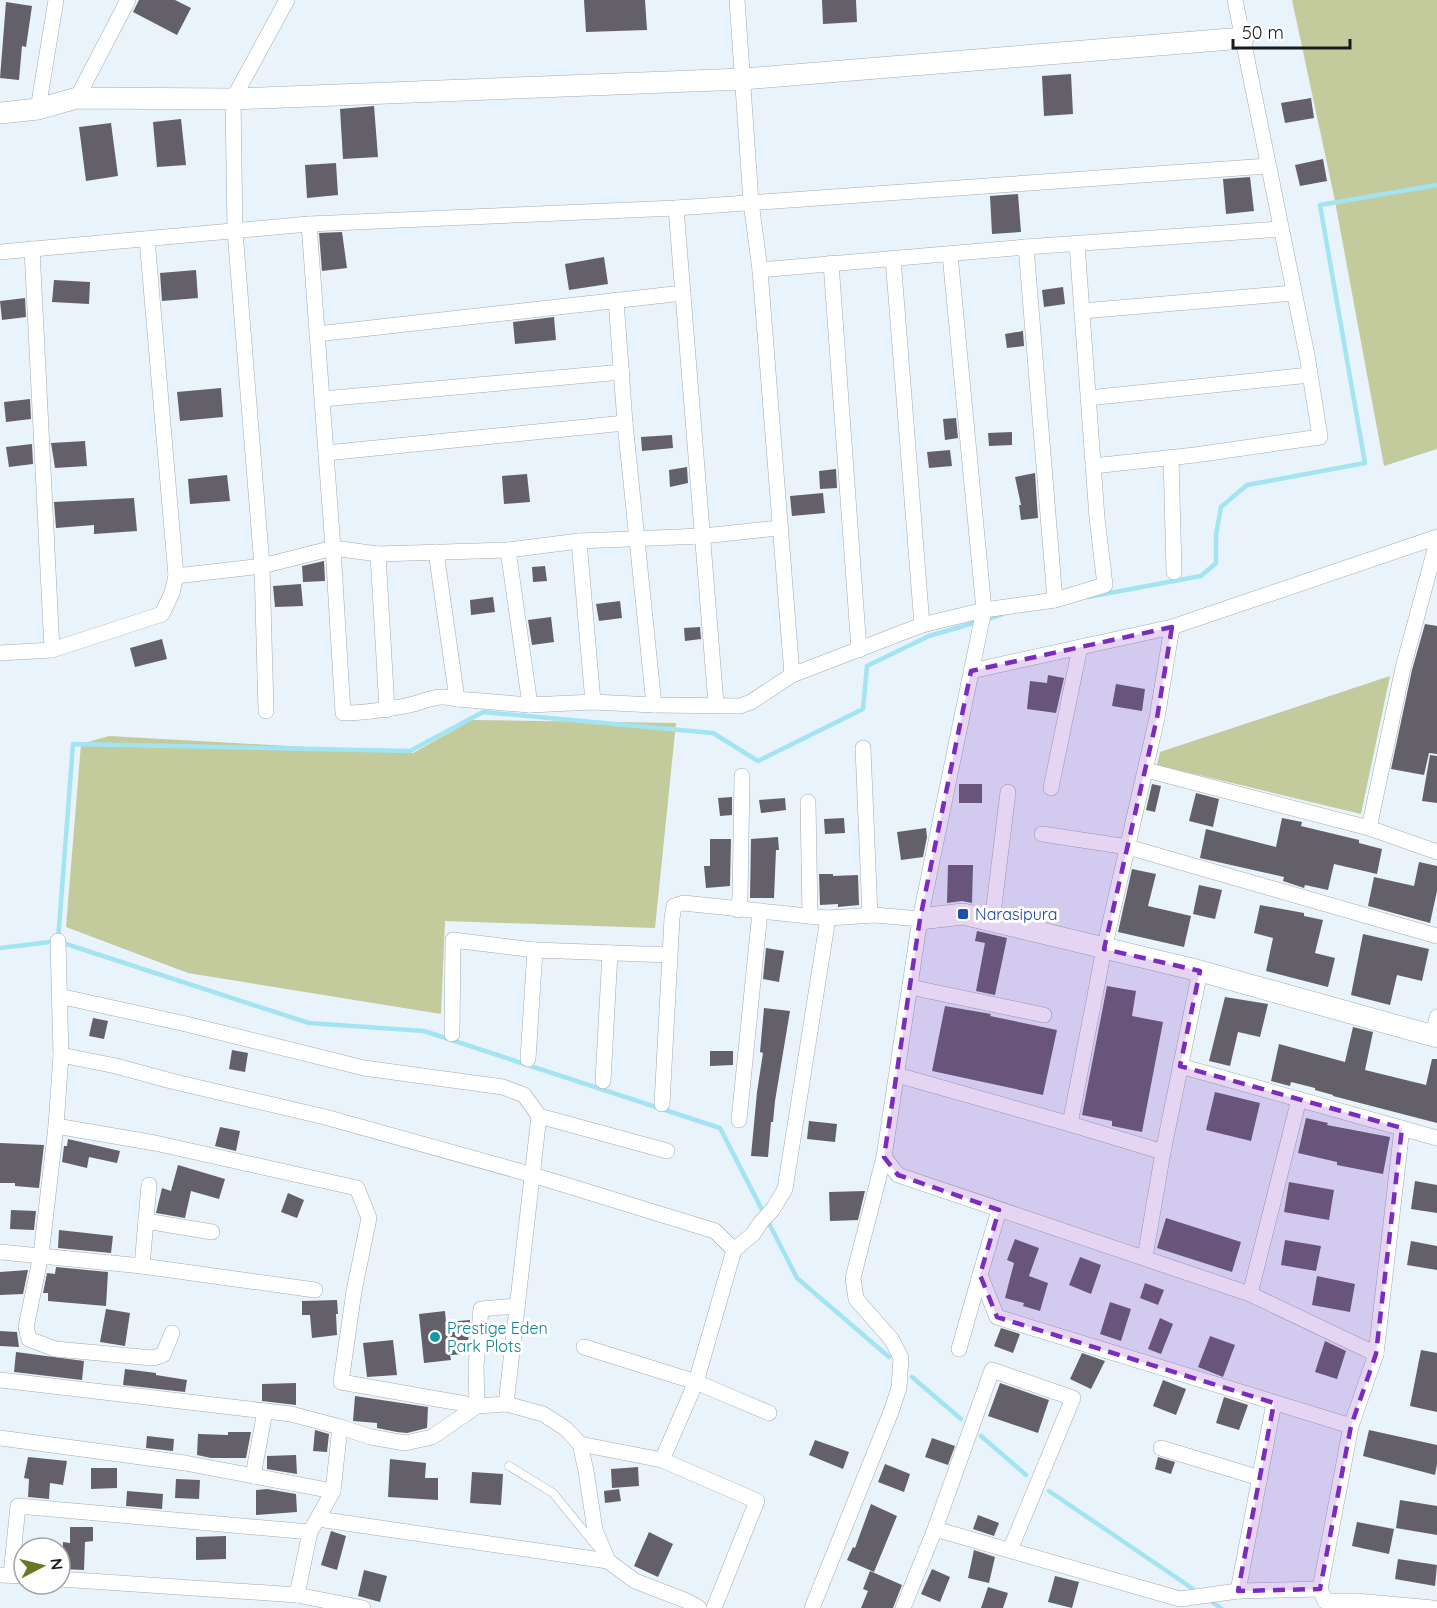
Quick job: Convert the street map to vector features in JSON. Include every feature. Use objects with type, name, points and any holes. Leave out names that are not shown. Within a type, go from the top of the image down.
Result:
[{"type":"street","points":[[38,109],[56,0]]},
{"type":"street","points":[[77,98],[128,0]]},
{"type":"street","points":[[266,711],[262,566],[235,231],[234,99],[287,0]]},
{"type":"street","points":[[737,0],[751,202],[759,270],[792,675]]},
{"type":"street","points":[[1093,466],[1171,458],[1320,437],[1310,375],[1235,0]]},
{"type":"street","points":[[0,113],[38,109],[77,98],[234,99],[743,79],[1243,38]]},
{"type":"street","points":[[0,252],[309,224],[676,208],[1268,166]]},
{"type":"street","points":[[676,208],[716,704]]},
{"type":"street","points":[[309,224],[323,399],[343,713],[387,710],[444,696],[530,705],[593,702],[733,706],[751,702],[792,675],[922,625],[1055,600],[1105,585],[1097,518],[1077,244]]},
{"type":"street","points":[[759,270],[1026,247],[1281,229]]},
{"type":"street","points":[[0,653],[52,650],[162,614],[172,593],[176,576],[147,239]]},
{"type":"street","points":[[1026,247],[1055,600]]},
{"type":"street","points":[[32,249],[52,650]]},
{"type":"street","points":[[812,1608],[899,1388],[901,1358],[892,1340],[856,1299],[853,1278],[884,1157],[920,919],[984,612],[950,254]]},
{"type":"street","points":[[893,258],[922,625]]},
{"type":"street","points":[[831,263],[859,650]]},
{"type":"street","points":[[317,334],[683,293]]},
{"type":"street","points":[[1082,311],[1294,293]]},
{"type":"street","points":[[616,300],[625,423],[654,705]]},
{"type":"street","points":[[323,399],[622,372]]},
{"type":"street","points":[[1088,398],[1310,375]]},
{"type":"street","points":[[326,453],[625,423]]},
{"type":"street","points":[[1171,458],[1174,572]]},
{"type":"street","points":[[176,576],[262,566],[333,548],[378,554],[508,550],[579,541],[703,536],[779,528]]},
{"type":"street","points":[[972,667],[1172,627],[1437,539]]},
{"type":"street","points":[[1369,828],[1403,668],[1437,539]]},
{"type":"street","points":[[579,541],[593,702]]},
{"type":"street","points":[[508,550],[530,705]]},
{"type":"street","points":[[436,552],[457,699]]},
{"type":"street","points":[[378,554],[387,710]]},
{"type":"street","points":[[1070,1124],[1104,949],[1157,718],[1172,627]]},
{"type":"street","points":[[1051,788],[1080,647]]},
{"type":"street","points":[[863,748],[870,915]]},
{"type":"street","points":[[1146,770],[1369,828],[1437,852]]},
{"type":"street","points":[[738,910],[741,898],[742,776]]},
{"type":"street","points":[[992,921],[1008,792]]},
{"type":"street","points":[[807,801],[810,916]]},
{"type":"street","points":[[1042,834],[1128,846],[1437,936]]},
{"type":"street","points":[[662,1104],[674,906],[683,903],[828,918],[870,915],[920,919],[963,914],[1436,1030]]},
{"type":"street","points":[[739,1120],[760,912]]},
{"type":"street","points":[[662,1460],[696,1382],[734,1250],[753,1234],[773,1209],[785,1189],[828,918]]},
{"type":"street","points":[[452,1035],[453,940],[535,950],[670,956]]},
{"type":"street","points":[[58,941],[61,1055],[56,1126],[41,1255],[26,1327],[29,1339],[55,1349],[153,1358],[163,1355],[172,1333]]},
{"type":"street","points":[[528,1059],[535,950]]},
{"type":"street","points":[[603,1081],[610,953]]},
{"type":"street","points":[[1145,1257],[1163,1152],[1200,971]]},
{"type":"street","points":[[910,987],[1044,1015]]},
{"type":"street","points":[[59,996],[186,1024],[364,1068],[503,1087],[524,1095],[539,1116],[667,1151]]},
{"type":"street","points":[[61,1055],[116,1066],[325,1117],[533,1175],[715,1231],[734,1250]]},
{"type":"street","points":[[1180,1066],[1437,1138]]},
{"type":"street","points":[[897,1075],[1163,1152]]},
{"type":"street","points":[[1250,1294],[1299,1099]]},
{"type":"street","points":[[506,1404],[539,1116]]},
{"type":"street","points":[[56,1126],[155,1143],[357,1188],[369,1218],[354,1291],[341,1382],[477,1406],[506,1404],[543,1414],[565,1428],[580,1444],[595,1530],[608,1561]]},
{"type":"street","points":[[1402,1128],[1376,1354],[1351,1426],[1320,1589],[1325,1600],[1433,1608]]},
{"type":"street","points":[[884,1157],[898,1175],[1250,1294],[1376,1354]]},
{"type":"street","points":[[142,1266],[149,1185]]},
{"type":"street","points":[[959,1349],[999,1210]]},
{"type":"street","points":[[146,1221],[213,1232]]},
{"type":"street","points":[[0,1252],[142,1266],[315,1290]]},
{"type":"street","points":[[980,1275],[997,1317],[1351,1426]]},
{"type":"street","points":[[477,1406],[476,1367],[481,1310],[517,1306]]},
{"type":"street","points":[[584,1347],[696,1382],[769,1413]]},
{"type":"street","points":[[907,1607],[992,1370],[1073,1398],[1010,1550]]},
{"type":"street","points":[[0,1380],[291,1414],[371,1437],[405,1443],[432,1437],[477,1406]]},
{"type":"street","points":[[1238,1591],[1274,1403]]},
{"type":"street","points":[[253,1476],[265,1412]]},
{"type":"street","points":[[297,1595],[314,1526],[333,1491],[340,1427]]},
{"type":"street","points":[[0,1438],[185,1463],[333,1491]]},
{"type":"street","points":[[580,1444],[662,1460],[757,1501],[714,1608]]},
{"type":"street","points":[[1161,1448],[1260,1478]]},
{"type":"street","points":[[15,1536],[18,1506],[314,1526],[608,1561],[635,1581],[699,1608]]},
{"type":"street","points":[[935,1528],[1180,1599],[1238,1591],[1320,1589]]},
{"type":"street","points":[[72,1580],[297,1595],[366,1608]]},
{"type":"lane","points":[[508,1466],[553,1493],[608,1561]]},
{"type":"highlighted area","points":[[1172,627],[1157,718],[1104,949],[1200,971],[1180,1066],[1402,1128],[1376,1354],[1351,1426],[1320,1589],[1238,1591],[1274,1403],[997,1317],[980,1275],[999,1210],[898,1175],[884,1157],[920,919],[971,671]]},
{"type":"green space","points":[[1292,0],[1437,0],[1437,449],[1384,466],[1334,196]]},
{"type":"green space","points":[[1390,676],[1361,814],[1157,765],[1160,752]]},
{"type":"green space","points":[[472,720],[676,723],[655,928],[445,921],[441,1014],[188,973],[66,927],[81,744],[109,736],[413,753]]},
{"type":"building","points":[[139,0],[175,0],[191,8],[177,35],[133,12]]},
{"type":"building","points":[[584,0],[645,0],[647,30],[586,32]]},
{"type":"building","points":[[822,0],[856,0],[857,22],[823,24]]},
{"type":"building","points":[[6,2],[32,6],[26,47],[22,46],[19,80],[0,78]]},
{"type":"building","points":[[1071,74],[1073,114],[1044,116],[1042,76]]},
{"type":"building","points":[[1311,98],[1314,118],[1285,123],[1281,103]]},
{"type":"building","points":[[374,106],[378,157],[343,159],[340,109]]},
{"type":"building","points":[[181,119],[186,165],[157,167],[153,122]]},
{"type":"building","points":[[111,123],[118,176],[86,181],[79,127]]},
{"type":"building","points":[[1323,159],[1327,181],[1300,186],[1295,165]]},
{"type":"building","points":[[336,163],[338,195],[307,198],[305,165]]},
{"type":"building","points":[[1250,177],[1254,211],[1226,214],[1223,179]]},
{"type":"building","points":[[1018,194],[1021,232],[992,234],[990,196]]},
{"type":"building","points":[[342,232],[347,268],[322,271],[319,233]]},
{"type":"building","points":[[604,257],[608,284],[569,290],[565,264]]},
{"type":"building","points":[[196,270],[198,298],[162,301],[160,273]]},
{"type":"building","points":[[54,280],[90,282],[89,304],[52,302]]},
{"type":"building","points":[[1063,287],[1065,304],[1044,307],[1042,290]]},
{"type":"building","points":[[25,298],[26,317],[2,320],[0,301]]},
{"type":"building","points":[[554,317],[556,340],[515,344],[513,322]]},
{"type":"building","points":[[1023,331],[1024,346],[1007,348],[1005,334]]},
{"type":"building","points":[[221,388],[223,417],[180,421],[177,392]]},
{"type":"building","points":[[30,399],[31,419],[6,422],[4,402]]},
{"type":"building","points":[[956,418],[958,438],[945,440],[943,419]]},
{"type":"building","points":[[1012,432],[1012,445],[989,446],[988,433]]},
{"type":"building","points":[[672,435],[673,448],[642,451],[641,437]]},
{"type":"building","points":[[85,441],[87,466],[55,468],[51,443]]},
{"type":"building","points":[[32,444],[33,464],[9,467],[6,447]]},
{"type":"building","points":[[950,450],[952,466],[929,468],[927,452]]},
{"type":"building","points":[[687,467],[688,483],[670,487],[669,470]]},
{"type":"building","points":[[836,469],[837,488],[820,489],[819,471]]},
{"type":"building","points":[[1035,473],[1038,518],[1021,520],[1019,505],[1021,505],[1015,477]]},
{"type":"building","points":[[527,474],[530,502],[504,504],[502,476]]},
{"type":"building","points":[[227,475],[230,501],[190,504],[188,479]]},
{"type":"building","points":[[823,493],[825,513],[792,516],[790,496]]},
{"type":"building","points":[[134,498],[137,531],[94,534],[94,525],[56,528],[54,502]]},
{"type":"building","points":[[324,561],[325,581],[303,582],[302,566]]},
{"type":"building","points":[[545,566],[547,581],[533,582],[532,567]]},
{"type":"building","points":[[301,584],[303,606],[275,607],[273,586]]},
{"type":"building","points":[[493,597],[495,612],[471,615],[470,600]]},
{"type":"building","points":[[620,601],[622,618],[599,621],[596,604]]},
{"type":"building","points":[[551,617],[554,642],[532,645],[528,620]]},
{"type":"building","points":[[1425,624],[1437,626],[1437,754],[1429,753],[1424,775],[1391,769],[1412,670]]},
{"type":"building","points":[[700,627],[701,639],[685,641],[684,628]]},
{"type":"building","points":[[162,639],[167,659],[135,667],[130,648]]},
{"type":"building","points":[[1048,675],[1064,678],[1056,713],[1027,709],[1030,681],[1047,683]]},
{"type":"building","points":[[1116,684],[1145,689],[1142,711],[1112,706]]},
{"type":"building","points":[[1430,755],[1437,756],[1437,803],[1422,801]]},
{"type":"building","points":[[959,784],[982,784],[982,803],[959,803]]},
{"type":"building","points":[[1152,784],[1161,786],[1155,812],[1146,810]]},
{"type":"building","points":[[1196,793],[1219,799],[1213,827],[1189,821]]},
{"type":"building","points":[[732,797],[732,815],[720,816],[718,798]]},
{"type":"building","points":[[785,798],[786,810],[761,813],[759,800]]},
{"type":"building","points":[[844,818],[845,833],[825,834],[824,819]]},
{"type":"building","points":[[1282,818],[1302,822],[1301,826],[1359,840],[1359,843],[1382,849],[1377,874],[1334,864],[1328,890],[1305,885],[1304,888],[1283,881],[1284,877],[1200,858],[1206,829],[1276,847]]},
{"type":"building","points":[[926,828],[927,837],[923,857],[901,860],[897,832]]},
{"type":"building","points":[[778,837],[779,850],[776,850],[774,898],[750,898],[751,839]]},
{"type":"building","points":[[710,839],[731,839],[730,886],[706,888],[704,866],[710,866]]},
{"type":"building","points":[[1419,862],[1437,866],[1437,891],[1430,923],[1368,906],[1374,877],[1414,886]]},
{"type":"building","points":[[948,865],[973,865],[972,903],[962,901],[947,903]]},
{"type":"building","points":[[1132,869],[1156,874],[1148,906],[1191,916],[1184,947],[1118,932]]},
{"type":"building","points":[[819,874],[858,875],[859,905],[838,907],[838,904],[820,905]]},
{"type":"building","points":[[1199,885],[1222,890],[1215,919],[1193,914]]},
{"type":"building","points":[[1260,905],[1304,913],[1304,916],[1323,920],[1315,953],[1335,958],[1328,987],[1266,971],[1273,938],[1254,933]]},
{"type":"building","points":[[977,931],[1007,938],[995,995],[976,991],[985,943],[975,941]]},
{"type":"building","points":[[1363,934],[1429,949],[1422,981],[1397,975],[1390,1005],[1351,995]]},
{"type":"building","points":[[766,948],[784,951],[779,982],[763,979]]},
{"type":"building","points":[[1107,986],[1136,991],[1132,1016],[1163,1022],[1142,1132],[1112,1126],[1112,1121],[1082,1115]]},
{"type":"building","points":[[1225,997],[1268,1004],[1260,1037],[1238,1032],[1230,1066],[1209,1061]]},
{"type":"building","points":[[945,1006],[991,1014],[990,1016],[1057,1030],[1043,1095],[932,1071]]},
{"type":"building","points":[[764,1008],[790,1011],[773,1122],[771,1122],[768,1157],[751,1156],[763,1053],[760,1052]]},
{"type":"building","points":[[93,1018],[108,1021],[104,1039],[89,1036]]},
{"type":"building","points":[[1353,1027],[1373,1032],[1365,1070],[1426,1085],[1432,1059],[1437,1059],[1437,1123],[1333,1096],[1315,1090],[1315,1088],[1291,1082],[1290,1086],[1271,1081],[1279,1044],[1345,1062]]},
{"type":"building","points":[[232,1050],[248,1053],[245,1072],[229,1069]]},
{"type":"building","points":[[710,1051],[733,1051],[733,1065],[710,1066]]},
{"type":"building","points":[[1215,1092],[1260,1103],[1251,1141],[1206,1130]]},
{"type":"building","points":[[1306,1118],[1328,1123],[1327,1125],[1390,1137],[1383,1174],[1337,1165],[1337,1162],[1298,1153]]},
{"type":"building","points":[[809,1121],[837,1124],[835,1142],[807,1139]]},
{"type":"building","points":[[220,1127],[240,1131],[236,1151],[215,1146]]},
{"type":"building","points":[[68,1139],[120,1151],[117,1163],[89,1157],[87,1168],[62,1162],[64,1146],[67,1146]]},
{"type":"building","points":[[0,1143],[44,1145],[39,1188],[15,1186],[15,1183],[0,1183]]},
{"type":"building","points":[[178,1165],[225,1179],[219,1199],[191,1191],[185,1218],[156,1213],[162,1188],[171,1191]]},
{"type":"building","points":[[1415,1181],[1437,1185],[1437,1213],[1411,1209]]},
{"type":"building","points":[[1289,1182],[1334,1190],[1329,1220],[1284,1212]]},
{"type":"building","points":[[865,1191],[858,1220],[830,1221],[829,1192]]},
{"type":"building","points":[[288,1193],[304,1200],[297,1218],[281,1212]]},
{"type":"building","points":[[11,1210],[36,1211],[34,1230],[10,1229]]},
{"type":"building","points":[[1166,1218],[1241,1242],[1232,1272],[1157,1248]]},
{"type":"building","points":[[59,1230],[113,1236],[111,1253],[58,1248]]},
{"type":"building","points":[[1015,1239],[1039,1248],[1029,1276],[1048,1283],[1040,1311],[1023,1306],[1024,1303],[1005,1298],[1014,1263],[1007,1260]]},
{"type":"building","points":[[1285,1240],[1321,1246],[1316,1271],[1281,1265]]},
{"type":"building","points":[[1411,1241],[1437,1246],[1437,1270],[1407,1265]]},
{"type":"building","points":[[1080,1257],[1101,1265],[1091,1294],[1069,1285]]},
{"type":"building","points":[[56,1267],[108,1272],[106,1306],[48,1301],[48,1293],[43,1293],[47,1273],[55,1274]]},
{"type":"building","points":[[28,1270],[23,1294],[0,1295],[0,1272]]},
{"type":"building","points":[[1317,1276],[1355,1284],[1350,1312],[1312,1305]]},
{"type":"building","points":[[1145,1283],[1164,1290],[1158,1305],[1140,1298]]},
{"type":"building","points":[[337,1300],[337,1335],[312,1338],[310,1315],[302,1315],[302,1301]]},
{"type":"building","points":[[1110,1302],[1131,1309],[1121,1341],[1100,1334]]},
{"type":"building","points":[[106,1309],[130,1313],[125,1346],[100,1342]]},
{"type":"building","name":"Prestige Eden Park Plots","points":[[445,1311],[446,1322],[470,1320],[467,1354],[450,1355],[451,1360],[424,1363],[419,1314]]},
{"type":"building","points":[[1160,1318],[1173,1324],[1161,1354],[1148,1349]]},
{"type":"building","points":[[1001,1328],[1020,1334],[1013,1353],[994,1346]]},
{"type":"building","points":[[0,1331],[17,1332],[19,1347],[0,1346]]},
{"type":"building","points":[[1210,1336],[1235,1345],[1223,1377],[1198,1367]]},
{"type":"building","points":[[393,1340],[397,1375],[367,1377],[363,1343]]},
{"type":"building","points":[[1325,1341],[1346,1351],[1337,1379],[1315,1372]]},
{"type":"building","points":[[1421,1350],[1437,1353],[1437,1412],[1410,1406]]},
{"type":"building","points":[[16,1352],[84,1361],[82,1380],[14,1372]]},
{"type":"building","points":[[1082,1353],[1105,1361],[1091,1389],[1070,1379]]},
{"type":"building","points":[[125,1369],[187,1380],[185,1392],[123,1385]]},
{"type":"building","points":[[1163,1380],[1186,1389],[1176,1415],[1153,1406]]},
{"type":"building","points":[[296,1383],[296,1405],[262,1401],[262,1384]]},
{"type":"building","points":[[1000,1383],[1049,1400],[1038,1433],[988,1416]]},
{"type":"building","points":[[355,1396],[428,1407],[427,1428],[407,1433],[377,1428],[377,1423],[353,1421]]},
{"type":"building","points":[[1224,1397],[1248,1405],[1239,1430],[1216,1423]]},
{"type":"building","points":[[315,1430],[329,1434],[327,1452],[313,1451]]},
{"type":"building","points":[[1369,1430],[1437,1445],[1435,1475],[1363,1456]]},
{"type":"building","points":[[228,1432],[251,1432],[246,1458],[211,1458],[197,1455],[198,1434],[228,1435]]},
{"type":"building","points":[[147,1436],[174,1439],[173,1451],[146,1448]]},
{"type":"building","points":[[932,1438],[955,1446],[948,1465],[925,1457]]},
{"type":"building","points":[[815,1440],[849,1452],[843,1469],[809,1455]]},
{"type":"building","points":[[296,1455],[297,1474],[267,1469],[267,1456]]},
{"type":"building","points":[[28,1457],[67,1461],[63,1485],[50,1483],[49,1499],[28,1497],[29,1479],[24,1478]]},
{"type":"building","points":[[1158,1457],[1175,1462],[1171,1474],[1155,1469]]},
{"type":"building","points":[[390,1459],[426,1463],[425,1478],[438,1478],[438,1500],[388,1497]]},
{"type":"building","points":[[885,1464],[910,1474],[904,1492],[878,1482]]},
{"type":"building","points":[[638,1467],[639,1486],[612,1488],[611,1469]]},
{"type":"building","points":[[91,1468],[117,1468],[117,1488],[91,1489]]},
{"type":"building","points":[[472,1472],[503,1474],[501,1505],[470,1503]]},
{"type":"building","points":[[176,1479],[200,1480],[199,1499],[175,1498]]},
{"type":"building","points":[[267,1489],[296,1494],[297,1512],[256,1515],[256,1490]]},
{"type":"building","points":[[619,1489],[621,1501],[605,1503],[604,1491]]},
{"type":"building","points":[[127,1491],[163,1494],[162,1509],[126,1506]]},
{"type":"building","points":[[1400,1500],[1437,1506],[1437,1535],[1396,1528]]},
{"type":"building","points":[[871,1504],[897,1516],[874,1572],[847,1560],[853,1547],[855,1548]]},
{"type":"building","points":[[978,1515],[999,1523],[994,1536],[973,1529]]},
{"type":"building","points":[[1357,1522],[1394,1529],[1389,1554],[1352,1546]]},
{"type":"building","points":[[70,1527],[93,1527],[93,1541],[85,1542],[84,1570],[72,1569],[72,1536],[70,1536]]},
{"type":"building","points":[[331,1531],[346,1536],[337,1570],[321,1565]]},
{"type":"building","points":[[649,1532],[673,1544],[658,1577],[634,1566]]},
{"type":"building","points":[[226,1536],[226,1559],[196,1560],[196,1537]]},
{"type":"building","points":[[974,1550],[995,1557],[989,1583],[968,1578]]},
{"type":"building","points":[[1398,1559],[1437,1565],[1435,1586],[1395,1579]]},
{"type":"building","points":[[932,1569],[950,1577],[940,1602],[921,1594]]},
{"type":"building","points":[[364,1570],[387,1576],[380,1602],[358,1596]]},
{"type":"building","points":[[870,1571],[902,1585],[893,1608],[861,1608],[868,1591],[863,1589]]},
{"type":"building","points":[[1055,1576],[1079,1582],[1072,1608],[1048,1602]]},
{"type":"building","points":[[988,1587],[1008,1593],[1003,1608],[981,1608]]},
{"type":"waterway","points":[[1088,597],[1201,576],[1216,563],[1216,535],[1221,507],[1247,485],[1365,463],[1320,205],[1437,185]]},
{"type":"waterway","points":[[985,620],[1003,614]]},
{"type":"waterway","points":[[0,948],[58,941],[73,744],[410,751],[483,712],[713,733],[758,761],[863,709],[867,666],[929,636],[977,622]]},
{"type":"waterway","points":[[60,942],[309,1023],[424,1031],[720,1128],[797,1278],[889,1357]]},
{"type":"waterway","points":[[912,1377],[961,1419]]},
{"type":"waterway","points":[[981,1436],[1026,1475]]},
{"type":"waterway","points":[[1049,1491],[1199,1593]]},
{"type":"waterway","points":[[1208,1599],[1221,1608]]},
{"type":"place","name":"Narasipura","points":[[963,914]]},
{"type":"place","name":"Prestige Eden Park Plots","points":[[435,1337]]}]
